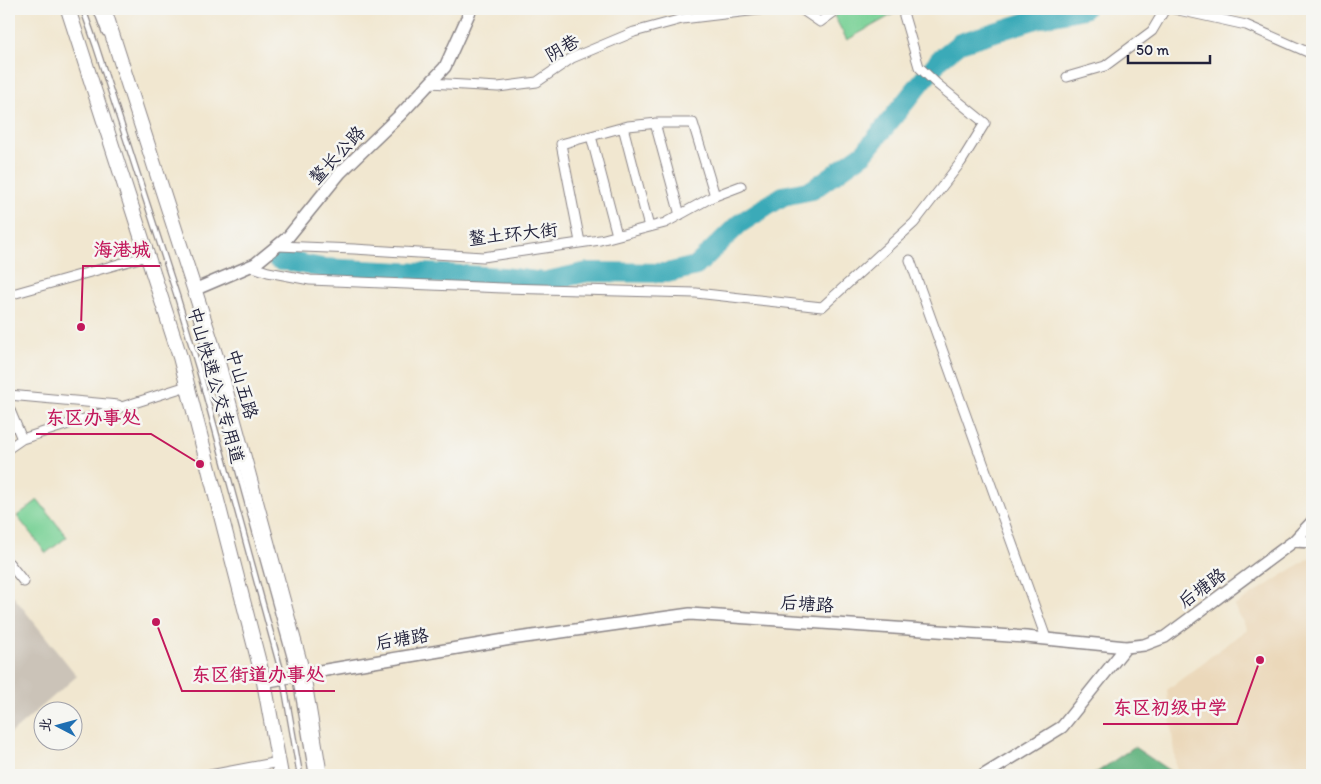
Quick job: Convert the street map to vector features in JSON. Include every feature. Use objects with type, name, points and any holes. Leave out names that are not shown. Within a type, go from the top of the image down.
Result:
[{"type":"main road","points":[[68,9],[187,386],[264,682],[280,769]]},
{"type":"main road","name":"中山五路","points":[[104,9],[219,366],[299,675],[320,775]]},
{"type":"street","name":"鳌长公路","points":[[194,290],[255,264],[288,237],[340,174],[400,115],[445,66],[471,9]]},
{"type":"street","name":"阴巷","points":[[430,83],[498,87],[537,82],[572,58],[634,32],[682,19],[766,9]]},
{"type":"street","points":[[800,9],[820,22],[838,9]]},
{"type":"street","points":[[250,266],[268,272],[310,280],[696,293],[822,306],[914,224],[961,162],[985,122],[919,67],[902,9]]},
{"type":"street","points":[[1067,77],[1105,66],[1152,31],[1165,9]]},
{"type":"street","points":[[1174,9],[1246,26],[1312,54]]},
{"type":"street","points":[[655,123],[680,215]]},
{"type":"street","points":[[580,242],[561,144],[623,127],[655,123],[693,123],[715,196]]},
{"type":"street","points":[[623,127],[649,227]]},
{"type":"street","points":[[591,136],[617,235]]},
{"type":"street","name":"鳌土环大街","points":[[278,246],[483,257],[580,242],[666,223],[715,196],[741,186]]},
{"type":"street","points":[[9,296],[147,256]]},
{"type":"street","points":[[910,260],[1046,638]]},
{"type":"street","points":[[9,448],[22,439],[187,386]]},
{"type":"street","points":[[9,395],[123,405]]},
{"type":"street","points":[[9,408],[22,439]]},
{"type":"street","name":"后塘路","points":[[264,682],[511,639],[690,614],[1046,638],[1126,647],[1144,645],[1165,637],[1294,542],[1312,522]]},
{"type":"street","points":[[1294,542],[1312,542]]},
{"type":"street","points":[[9,563],[24,582]]},
{"type":"street","points":[[984,775],[1062,727],[1126,647]]},
{"type":"street","points":[[210,775],[280,769]]},
{"type":"lane","name":"中山快速公交专用道","points":[[83,9],[185,324],[283,678],[300,775]]},
{"type":"lane","points":[[96,9],[108,42]]},
{"type":"lane","name":"中山快速公交专用道","points":[[194,311],[299,675],[312,775]]},
{"type":"shaded area","points":[[1312,556],[1312,775],[1188,775],[1176,768],[1167,690],[1247,629],[1234,606]]},
{"type":"shaded area","points":[[9,591],[77,676],[47,702],[32,702],[32,715],[9,735]]},
{"type":"green space","points":[[848,9],[895,9],[897,12],[847,40],[834,16]]},
{"type":"green space","points":[[38,500],[67,537],[46,553],[17,516]]},
{"type":"green space","points":[[1134,747],[1176,775],[1093,775]]},
{"type":"waterway","points":[[277,259],[322,268],[503,277],[543,282],[588,272],[667,273],[696,266],[739,224],[783,196],[812,190],[864,153],[940,59],[960,43],[1043,17],[1084,9]]},
{"type":"place","name":"海港城","points":[[81,327]]},
{"type":"place","name":"东区办事处","points":[[200,464]]},
{"type":"place","name":"东区街道办事处","points":[[156,622]]},
{"type":"place","name":"东区初级中学","points":[[1260,660]]}]
